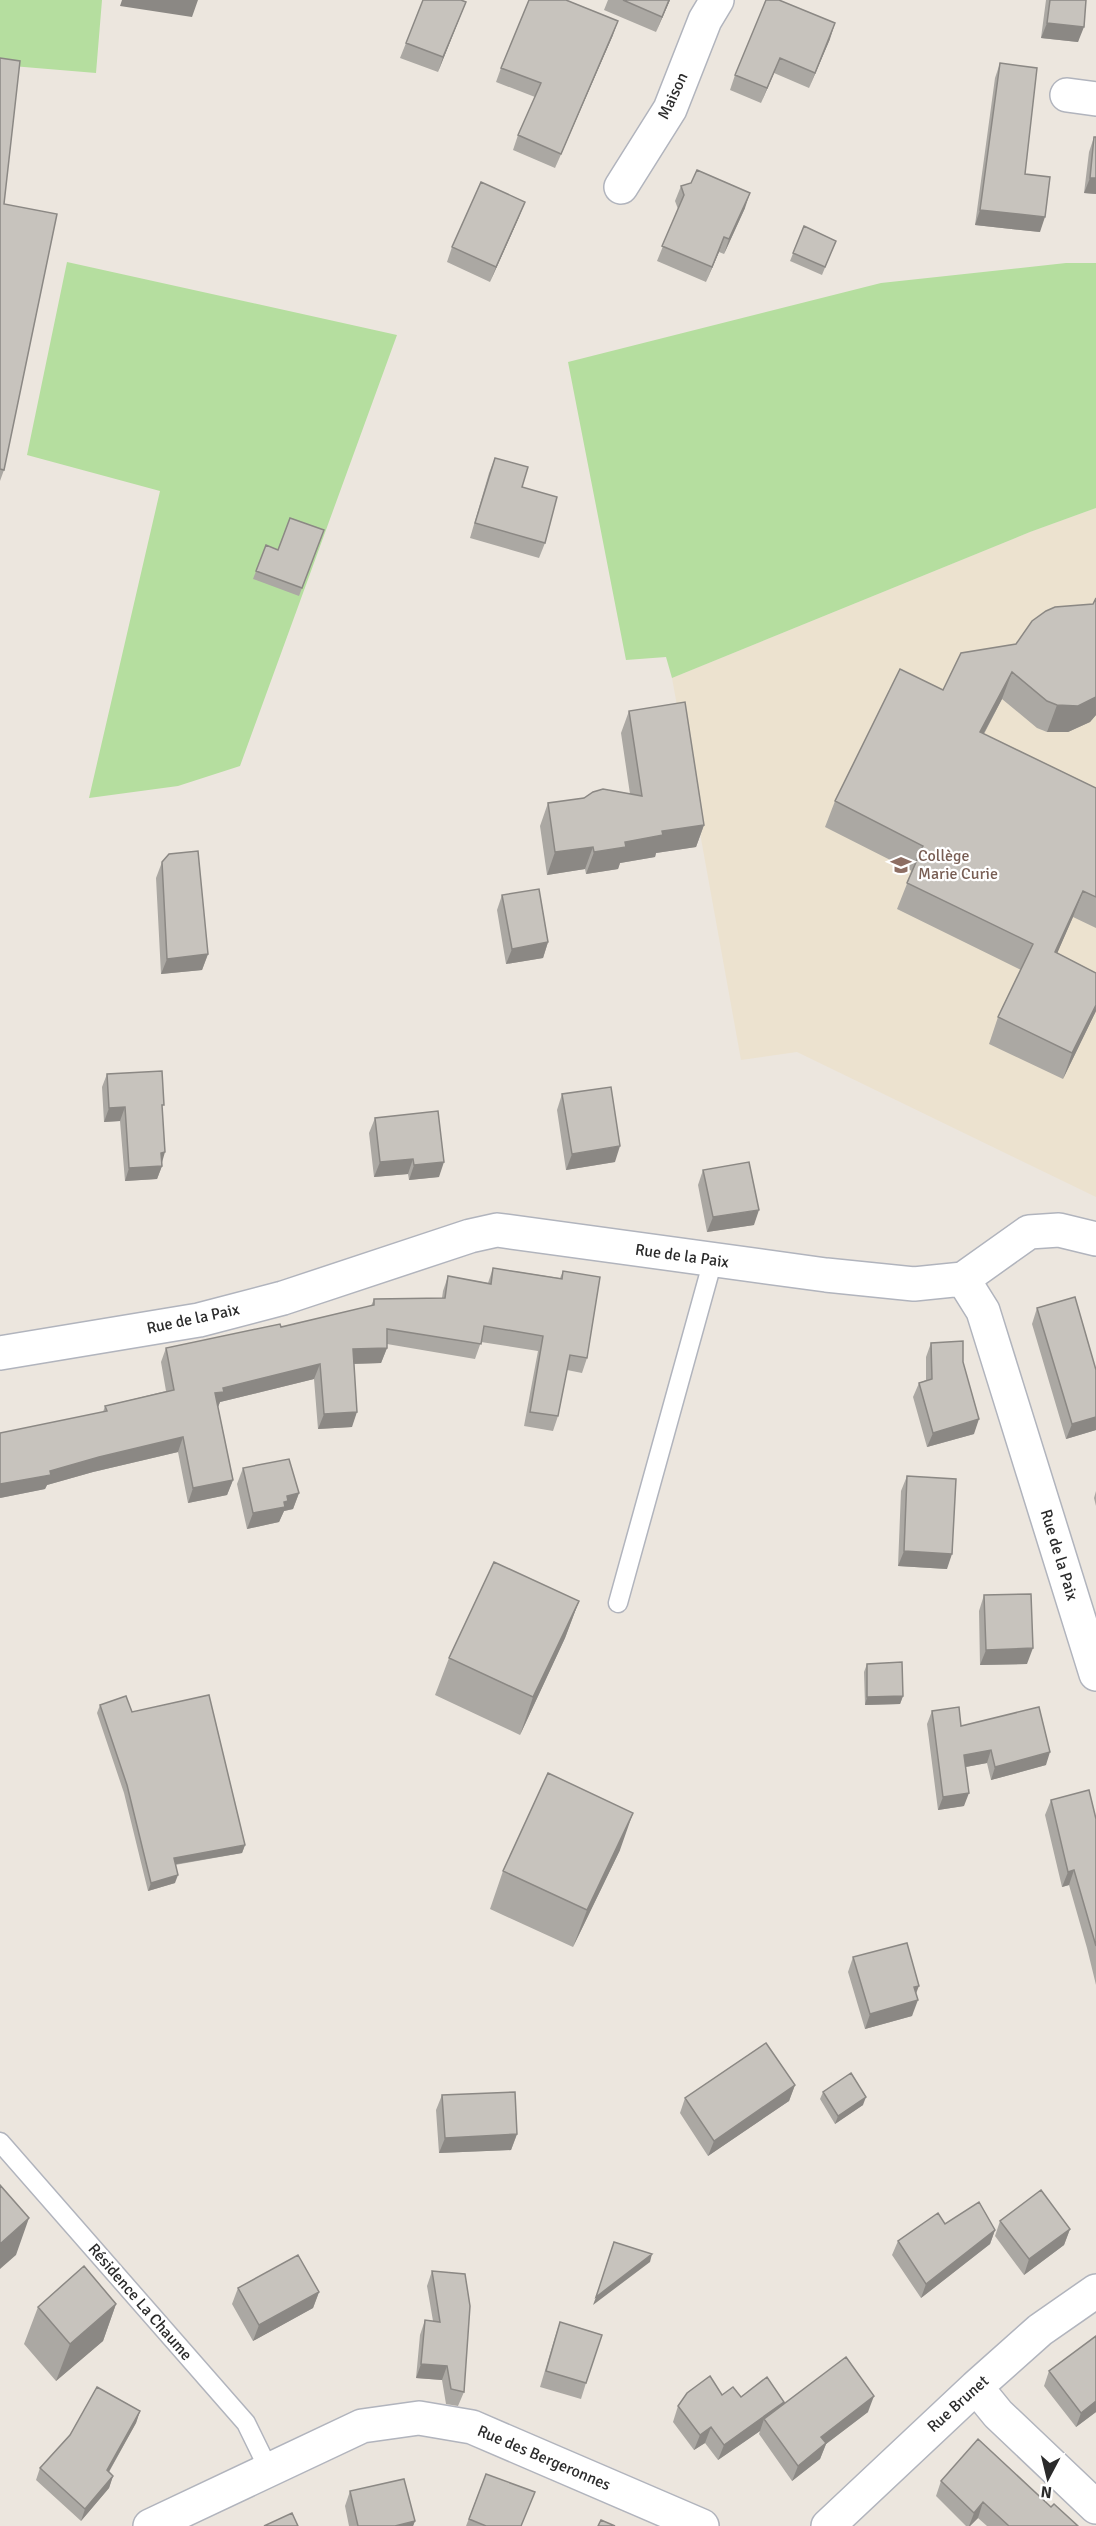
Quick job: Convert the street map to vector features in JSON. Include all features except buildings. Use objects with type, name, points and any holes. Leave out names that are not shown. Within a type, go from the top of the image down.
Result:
[{"type":"street","name":"Maison","points":[[621,187],[670,109],[705,20],[717,0]]},
{"type":"street","name":"Rue de la Paix","points":[[0,1353],[200,1320],[284,1298],[470,1236],[497,1230],[810,1274],[914,1284],[963,1279],[983,1311],[1096,1674]]},
{"type":"street","points":[[963,1279],[1029,1232],[1059,1230],[1096,1239]]},
{"type":"street","name":"Rue Brunet","points":[[828,2526],[976,2386],[1040,2331],[1096,2290]]},
{"type":"street","points":[[976,2386],[998,2414],[1096,2507]]},
{"type":"street","name":"Rue des Bergeronnes","points":[[150,2526],[362,2426],[419,2418],[472,2427],[702,2526]]},
{"type":"lane","points":[[618,1604],[713,1260]]},
{"type":"lane","name":"Résidence La Chaume","points":[[0,2142],[246,2423],[269,2470]]},
{"type":"shaded area","name":"Collège Marie Curie","points":[[1096,508],[1096,1197],[797,1052],[741,1060],[672,678],[1030,532]]},
{"type":"green space","points":[[0,0],[102,0],[96,73],[0,65]]},
{"type":"green space","points":[[67,262],[397,335],[240,766],[178,786],[89,798],[160,491],[27,455]]},
{"type":"green space","points":[[1066,263],[1096,263],[1096,508],[1030,532],[672,678],[666,657],[626,660],[568,362],[881,283]]},
{"type":"place","name":"Collège Marie Curie","points":[[901,865]]}]
